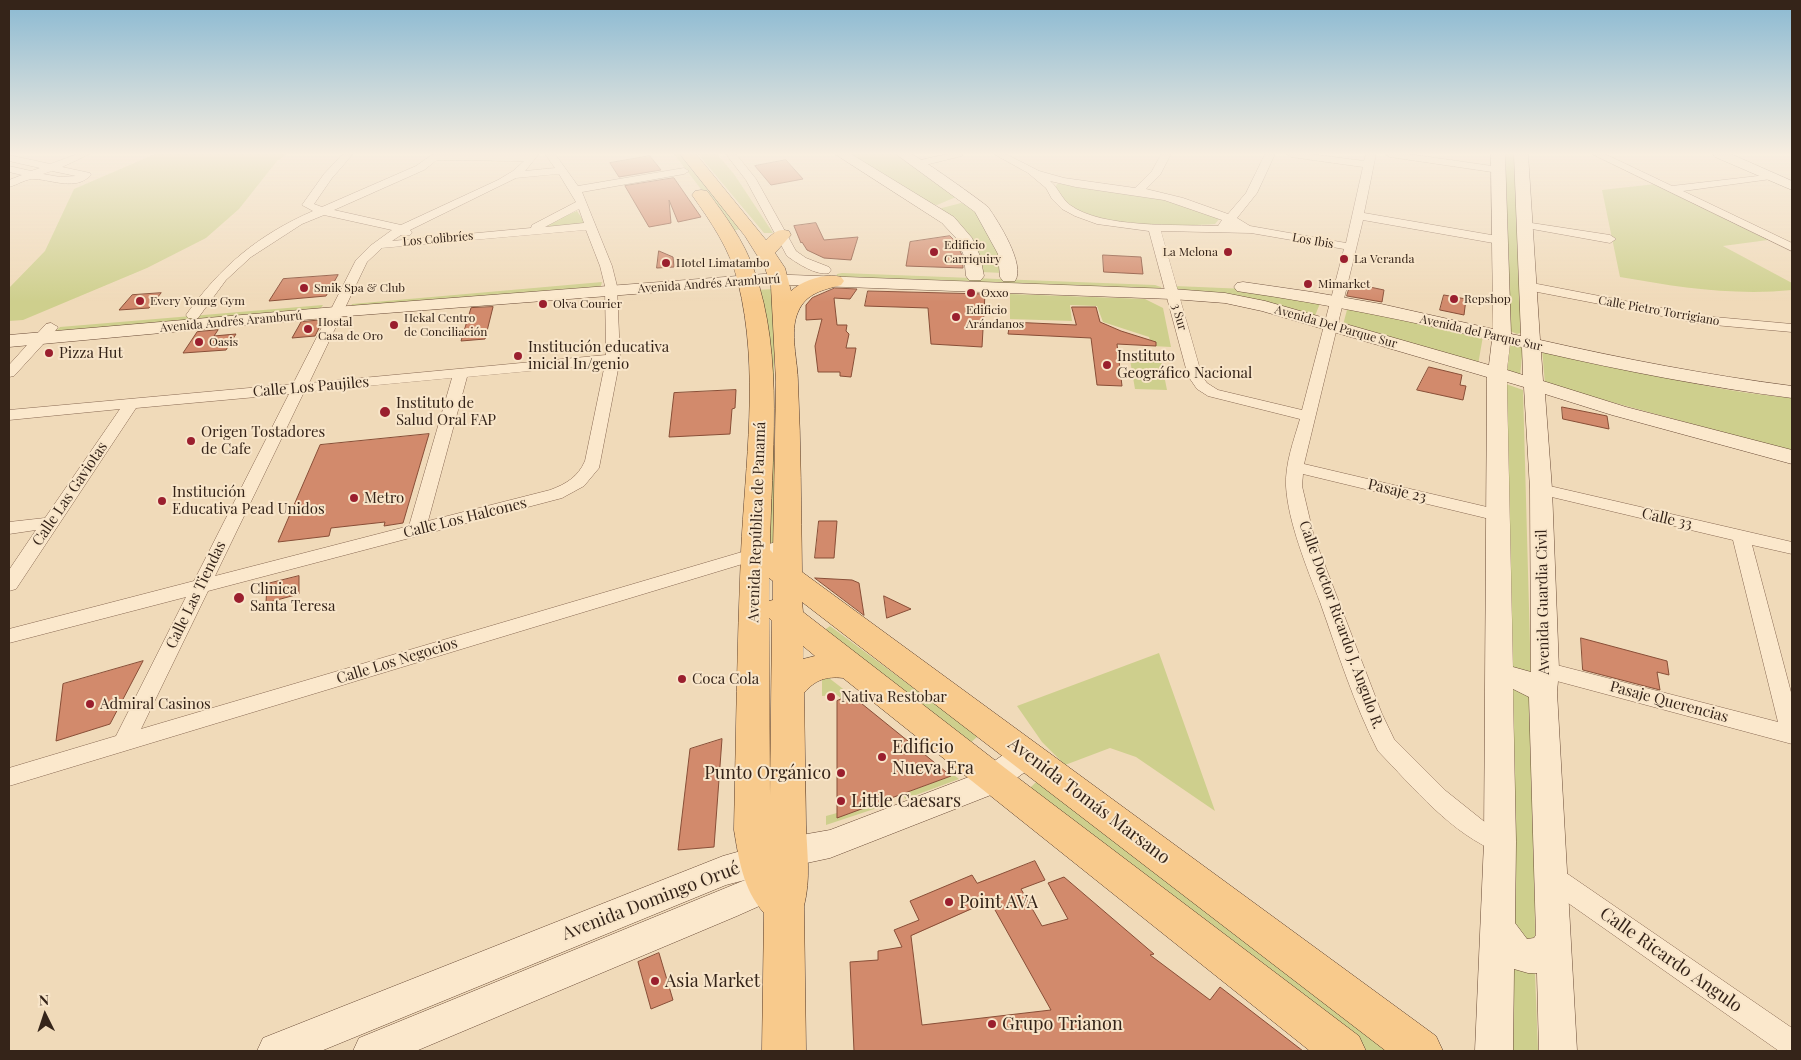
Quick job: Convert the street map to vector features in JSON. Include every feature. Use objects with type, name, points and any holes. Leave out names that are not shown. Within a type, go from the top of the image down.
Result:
[{"type":"main road","name":"Avenida República de Panamá","points":[[710,203],[729,236],[746,274],[760,355],[754,590],[752,830],[778,876]]},
{"type":"main road","name":"Avenida República de Panamá","points":[[725,203],[752,233],[777,274],[784,320],[788,689],[778,876],[784,1051]]},
{"type":"main road","points":[[924,203],[948,220],[964,238],[972,256],[975,276]]},
{"type":"main road","points":[[931,208],[947,203]]},
{"type":"main road","points":[[973,203],[981,209],[995,231],[1006,254],[1009,277]]},
{"type":"main road","points":[[1494,1051],[1500,842],[1497,374],[1502,338],[1499,203]]},
{"type":"main road","name":"Avenida Guardia Civil","points":[[1523,203],[1527,286],[1541,489],[1544,681],[1558,1051]]},
{"type":"main road","points":[[729,236],[752,233]]},
{"type":"main road","points":[[765,252],[782,235]]},
{"type":"main road","name":"Avenida Andrés Aramburú","points":[[9,330],[46,333],[746,274],[1009,277],[1170,288]]},
{"type":"main road","points":[[784,320],[790,304],[799,294],[829,275]]},
{"type":"main road","name":"Avenida Andrés Aramburú","points":[[829,275],[1170,288]]},
{"type":"main road","name":"Avenida del Parque Sur","points":[[1170,288],[1245,287],[1337,301],[1682,377],[1792,392]]},
{"type":"main road","name":"Avenida Del Parque Sur","points":[[1170,288],[1265,306],[1497,374]]},
{"type":"main road","name":"Avenida Andrés Aramburú","points":[[9,341],[46,333],[193,315],[338,308]]},
{"type":"main road","points":[[1497,374],[1619,411],[1792,457]]},
{"type":"main road","name":"Avenida Tomás Marsano","points":[[755,554],[786,560],[1026,755],[1421,1051]]},
{"type":"main road","points":[[754,590],[848,666],[1344,1051]]},
{"type":"main road","points":[[788,689],[800,675],[811,668],[825,665],[848,666]]},
{"type":"main road","points":[[1499,681],[1510,678],[1518,679],[1535,686],[1544,681]]},
{"type":"main road","name":"Avenida Domingo Orué","points":[[379,1050],[778,876],[830,844],[993,779],[1026,755]]},
{"type":"main road","name":"Avenida Domingo Orué","points":[[276,1051],[723,871],[778,876]]},
{"type":"main road","points":[[1497,924],[1510,947],[1526,956],[1546,953],[1553,935]]},
{"type":"street","points":[[307,203],[310,207],[403,229],[412,242]]},
{"type":"street","points":[[193,315],[222,276],[241,258],[298,222],[337,203]]},
{"type":"street","name":"Calle Las Tiendas","points":[[123,743],[362,260],[378,245],[403,229],[456,203]]},
{"type":"street","points":[[765,203],[787,247],[796,258],[829,275]]},
{"type":"street","name":"Los Ibis","points":[[1062,203],[1079,214],[1116,224],[1251,230],[1351,247]]},
{"type":"street","points":[[1190,203],[1230,219],[1251,230]]},
{"type":"street","points":[[1218,228],[1230,219],[1242,203]]},
{"type":"street","name":"Calle Doctor Ricardo J. Angulo R.","points":[[1361,203],[1295,467],[1294,486],[1305,537],[1371,714],[1386,745],[1438,798],[1478,830],[1500,842]]},
{"type":"street","points":[[1702,203],[1792,247]]},
{"type":"street","name":"Calle Los Halcones","points":[[9,636],[556,494],[571,488],[583,480],[590,470],[613,359],[611,285],[582,204]]},
{"type":"street","name":"Los Colibríes","points":[[527,231],[582,204]]},
{"type":"street","points":[[1358,216],[1499,240]]},
{"type":"street","points":[[1525,225],[1610,239]]},
{"type":"street","name":"Los Colibríes","points":[[378,245],[591,226]]},
{"type":"street","name":"3 Sur","points":[[1154,227],[1195,376],[1202,386],[1213,393],[1308,416]]},
{"type":"street","name":"Calle Pietro Torrigiano","points":[[1527,286],[1703,320],[1792,328]]},
{"type":"street","points":[[9,373],[46,333]]},
{"type":"street","name":"Calle Los Paujiles","points":[[9,415],[613,359]]},
{"type":"street","points":[[417,530],[461,373]]},
{"type":"street","name":"Calle Las Gaviotas","points":[[9,584],[132,403]]},
{"type":"street","name":"Pasaje 23","points":[[1295,467],[1498,515]]},
{"type":"street","name":"Calle 33","points":[[1541,489],[1792,548]]},
{"type":"street","points":[[9,528],[50,523]]},
{"type":"street","points":[[1741,537],[1792,734]]},
{"type":"street","name":"Calle Los Negocios","points":[[9,777],[755,554]]},
{"type":"street","name":"Pasaje Querencias","points":[[1544,681],[1792,734]]},
{"type":"street","name":"Calle Ricardo Angulo","points":[[1550,876],[1792,1044]]},
{"type":"green space","points":[[67,203],[243,203],[206,238],[147,268],[23,320],[9,321],[9,288],[45,251]]},
{"type":"green space","points":[[712,203],[720,203],[740,229],[733,231]]},
{"type":"green space","points":[[739,203],[753,203],[773,233],[764,233]]},
{"type":"green space","points":[[962,203],[978,212],[995,242],[1003,273],[982,272],[938,209]]},
{"type":"green space","points":[[1068,203],[1175,203],[1220,218],[1215,224],[1138,224],[1098,217]]},
{"type":"green space","points":[[1504,203],[1518,203],[1523,332],[1517,334],[1508,330]]},
{"type":"green space","points":[[1605,203],[1694,203],[1768,240],[1723,246],[1792,283],[1792,290],[1749,292],[1706,290],[1620,277]]},
{"type":"green space","points":[[577,211],[585,223],[540,230],[540,226]]},
{"type":"green space","points":[[837,274],[1155,285],[1161,287],[1162,290],[836,278]]},
{"type":"green space","points":[[602,282],[600,289],[349,310],[352,304]]},
{"type":"green space","points":[[1175,286],[1247,289],[1321,301],[1314,318],[1176,292]]},
{"type":"green space","points":[[774,289],[774,545],[765,545],[757,290]]},
{"type":"green space","points":[[1010,294],[1145,299],[1163,308],[1171,347],[1152,346],[1149,337],[1103,322],[1097,306],[1070,305],[1072,321],[1010,319]]},
{"type":"green space","points":[[323,305],[318,312],[52,335],[60,327]]},
{"type":"green space","points":[[1348,306],[1483,336],[1478,365],[1343,325]]},
{"type":"green space","points":[[1510,344],[1523,347],[1520,376],[1507,373]]},
{"type":"green space","points":[[1542,349],[1667,378],[1729,390],[1792,398],[1792,451],[1545,384]]},
{"type":"green space","points":[[1129,354],[1160,355],[1167,390],[1135,389]]},
{"type":"green space","points":[[1506,384],[1523,390],[1531,681],[1506,674]]},
{"type":"green space","points":[[830,626],[978,736],[967,746],[819,634]]},
{"type":"green space","points":[[1159,653],[1215,811],[1136,757],[1110,748],[1065,765],[1042,742],[1017,706]]},
{"type":"green space","points":[[829,678],[851,695],[842,699],[837,695],[822,696],[822,679]]},
{"type":"green space","points":[[1513,689],[1522,689],[1533,702],[1535,936],[1529,941],[1515,937],[1509,925],[1510,696]]},
{"type":"green space","points":[[951,773],[959,779],[905,799],[903,794],[951,776],[949,774]]},
{"type":"green space","points":[[1036,782],[1400,1051],[1362,1051],[1026,792]]},
{"type":"green space","points":[[890,799],[892,803],[826,825],[826,816],[837,813],[838,817]]},
{"type":"green space","points":[[1511,965],[1535,974],[1538,1051],[1513,1051]]},
{"type":"building","points":[[635,203],[669,203],[671,223],[649,227]]},
{"type":"building","points":[[670,203],[692,203],[701,217],[678,222]]},
{"type":"building","points":[[816,223],[824,240],[858,237],[851,260],[824,258],[807,250],[801,243],[794,226]]},
{"type":"building","name":"Edificio Carriquiry","points":[[950,236],[955,241],[962,255],[963,268],[906,266],[910,242]]},
{"type":"building","name":"Hotel Limatambo","points":[[659,251],[673,257],[674,267],[657,268]]},
{"type":"building","points":[[1103,255],[1141,257],[1143,274],[1104,272]]},
{"type":"building","name":"Smik Spa & Club","points":[[338,275],[326,296],[269,301],[283,279]]},
{"type":"building","points":[[1351,283],[1384,290],[1382,302],[1347,296]]},
{"type":"building","points":[[835,288],[857,289],[850,299],[834,298],[837,325],[847,325],[846,331],[849,334],[846,348],[856,348],[851,377],[840,376],[840,372],[818,372],[815,346],[822,319],[806,320],[806,305],[812,298]]},
{"type":"building","name":"Edificio Arándanos","points":[[868,291],[985,294],[982,347],[931,344],[928,308],[865,306]]},
{"type":"building","name":"Every Young Gym","points":[[161,293],[149,308],[119,310],[132,295]]},
{"type":"building","points":[[1444,295],[1466,299],[1464,315],[1440,310]]},
{"type":"building","points":[[493,307],[485,339],[461,341],[471,308]]},
{"type":"building","name":"Instituto Geográfico Nacional","points":[[1072,307],[1096,307],[1100,322],[1156,342],[1156,346],[1117,344],[1122,386],[1097,385],[1091,338],[1008,334],[1010,322],[1076,325]]},
{"type":"building","name":"Hostal Casa de Oro","points":[[323,320],[315,336],[292,338],[301,322]]},
{"type":"building","points":[[218,330],[214,336],[236,334],[226,350],[183,353],[197,332]]},
{"type":"building","points":[[1429,367],[1462,375],[1460,385],[1466,386],[1463,400],[1417,390]]},
{"type":"building","points":[[736,390],[730,434],[669,437],[674,393]]},
{"type":"building","points":[[1562,407],[1607,416],[1609,429],[1563,419]]},
{"type":"building","name":"Metro","points":[[429,434],[403,523],[384,526],[385,522],[331,528],[329,536],[278,542],[320,445]]},
{"type":"building","points":[[819,521],[837,521],[834,558],[815,558]]},
{"type":"building","points":[[299,576],[299,594],[266,603],[267,584]]},
{"type":"building","points":[[815,578],[852,580],[859,583],[864,615]]},
{"type":"building","points":[[884,596],[911,609],[887,618]]},
{"type":"building","points":[[1581,638],[1667,661],[1669,675],[1657,672],[1660,690],[1583,670]]},
{"type":"building","name":"Admiral Casinos","points":[[143,661],[110,724],[56,741],[63,684]]},
{"type":"building","name":"Edificio Nueva Era","points":[[851,695],[951,776],[837,818],[837,701]]},
{"type":"building","points":[[722,739],[714,847],[678,850],[690,749]]},
{"type":"building","points":[[1035,861],[1045,880],[1021,889],[1042,926],[1068,919],[1048,883],[1064,877],[1154,954],[1150,955],[1210,1000],[1220,987],[1303,1051],[854,1051],[850,962],[878,960],[878,951],[902,947],[894,930],[919,920],[910,901],[972,875],[977,883]],"holes":[[[990,901],[1051,1010],[922,1025],[911,936]]]},
{"type":"building","name":"Asia Market","points":[[659,953],[673,1000],[651,1009],[638,962]]},
{"type":"place","name":"Edificio Carriquiry","points":[[934,252]]},
{"type":"place","name":"La Melona","points":[[1228,252]]},
{"type":"place","name":"La Veranda","points":[[1344,259]]},
{"type":"place","name":"Hotel Limatambo","points":[[666,263]]},
{"type":"place","name":"Mimarket","points":[[1308,284]]},
{"type":"place","name":"Smik Spa & Club","points":[[304,288]]},
{"type":"place","name":"Oxxo","points":[[971,293]]},
{"type":"place","name":"Repshop","points":[[1454,299]]},
{"type":"place","name":"Every Young Gym","points":[[140,301]]},
{"type":"place","name":"Olva Courier","points":[[543,304]]},
{"type":"place","name":"Edificio Arándanos","points":[[956,317]]},
{"type":"place","name":"Hekal Centro de Conciliación","points":[[394,325]]},
{"type":"place","name":"Hostal Casa de Oro","points":[[308,329]]},
{"type":"place","name":"Oasis","points":[[199,342]]},
{"type":"place","name":"Pizza Hut","points":[[49,353]]},
{"type":"place","name":"Institución educativa inicial In/genio","points":[[518,356]]},
{"type":"place","name":"Instituto Geográfico Nacional","points":[[1107,365]]},
{"type":"place","name":"Instituto de Salud Oral FAP","points":[[385,412]]},
{"type":"place","name":"Origen Tostadores de Cafe","points":[[191,441]]},
{"type":"place","name":"Metro","points":[[354,498]]},
{"type":"place","name":"Institución Educativa Pead Unidos","points":[[162,501]]},
{"type":"place","name":"Clinica Santa Teresa","points":[[239,598]]},
{"type":"place","name":"Coca Cola","points":[[682,679]]},
{"type":"place","name":"Nativa Restobar","points":[[831,697]]},
{"type":"place","name":"Admiral Casinos","points":[[90,704]]},
{"type":"place","name":"Edificio Nueva Era","points":[[882,757]]},
{"type":"place","name":"Punto Orgánico","points":[[841,773]]},
{"type":"place","name":"Little Caesars","points":[[841,801]]},
{"type":"place","name":"Point AVA","points":[[949,902]]},
{"type":"place","name":"Asia Market","points":[[655,981]]},
{"type":"place","name":"Grupo Trianon","points":[[992,1024]]}]
